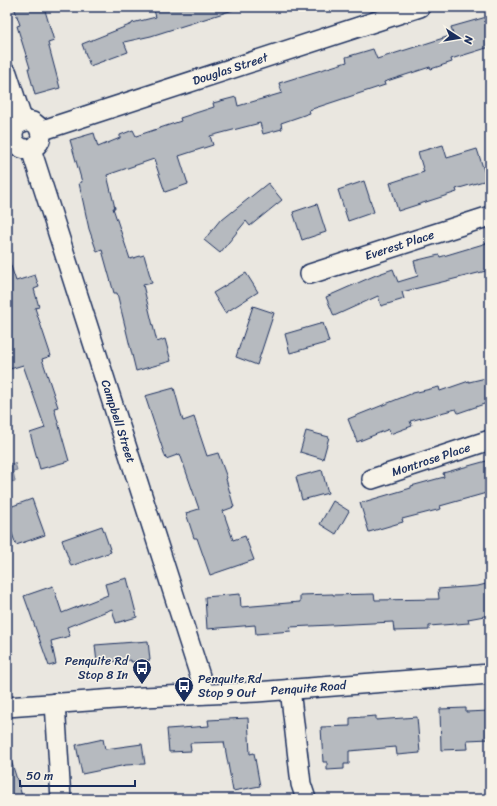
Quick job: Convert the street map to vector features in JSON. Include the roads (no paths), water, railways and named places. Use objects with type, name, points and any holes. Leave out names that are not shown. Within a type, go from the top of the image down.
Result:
[{"type":"street","name":"Douglas Street","points":[[40,131],[420,7]]},
{"type":"street","points":[[7,73],[14,132],[17,146],[31,149],[35,147],[40,140],[39,127],[31,122],[14,132]]},
{"type":"street","name":"Campbell Street","points":[[31,149],[201,680],[203,694]]},
{"type":"street","name":"Everest Place","points":[[310,274],[490,216]]},
{"type":"street","name":"Montrose Place","points":[[372,479],[490,440]]},
{"type":"street","name":"Penquite Road","points":[[7,707],[143,697],[290,689],[490,674]]},
{"type":"street","points":[[290,689],[301,784],[306,799]]},
{"type":"street","points":[[55,703],[61,799]]},
{"type":"place","name":"Penquite Rd Stop 8 In","points":[[142,685]]},
{"type":"place","name":"Penquite Rd Stop 9 Out","points":[[184,703]]}]
